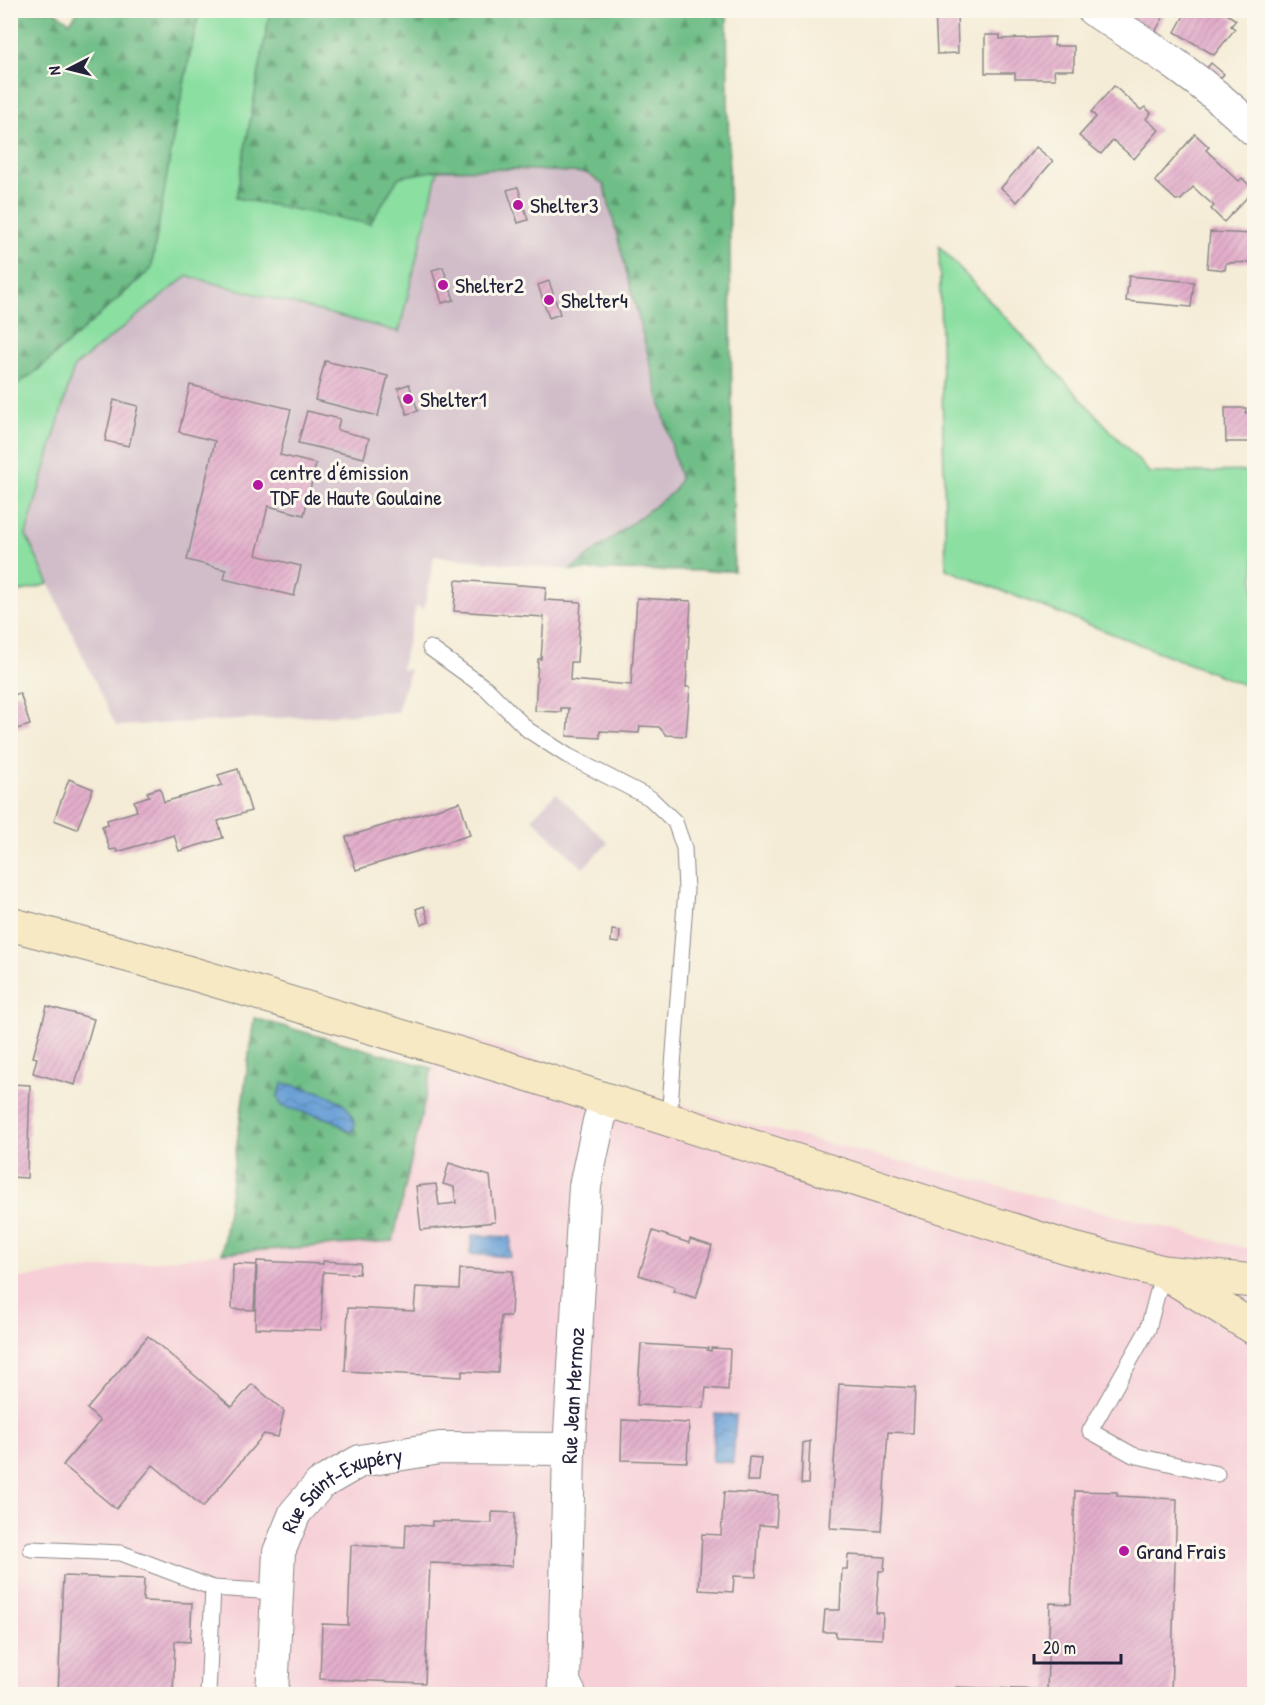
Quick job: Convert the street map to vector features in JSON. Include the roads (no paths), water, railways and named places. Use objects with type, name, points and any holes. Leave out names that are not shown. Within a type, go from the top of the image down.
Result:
[{"type":"street","points":[[1094,10],[1197,81],[1236,111],[1254,130]]},
{"type":"street","points":[[10,924],[171,968],[606,1099],[1066,1247],[1163,1272],[1254,1281]]},
{"type":"street","name":"Rue Jean Mermoz","points":[[570,1695],[564,1682],[569,1449],[585,1186],[606,1099]]},
{"type":"street","points":[[1163,1272],[1254,1328]]},
{"type":"street","name":"Rue Saint-Exupéry","points":[[272,1695],[279,1552],[295,1513],[320,1484],[360,1461],[440,1448],[569,1449]]},
{"type":"lane","points":[[430,648],[487,689],[528,730],[568,756],[650,798],[675,822],[684,848],[686,890],[669,1120]]},
{"type":"lane","points":[[1163,1272],[1148,1329],[1090,1431],[1133,1455],[1217,1474]]},
{"type":"lane","points":[[31,1549],[121,1553],[213,1588],[277,1592]]},
{"type":"lane","points":[[208,1695],[213,1588]]},
{"type":"water","points":[[283,1083],[317,1091],[339,1101],[353,1118],[354,1129],[349,1132],[333,1120],[281,1106],[278,1095]]},
{"type":"water","points":[[472,1235],[511,1237],[510,1257],[470,1254]]},
{"type":"water","points":[[715,1414],[736,1415],[733,1463],[712,1461]]},
{"type":"place","name":"Shelter3","points":[[518,205]]},
{"type":"place","name":"Shelter2","points":[[443,285]]},
{"type":"place","name":"Shelter4","points":[[549,300]]},
{"type":"place","name":"Shelter1","points":[[408,399]]},
{"type":"place","name":"centre d'émission TDF de Haute Goulaine","points":[[258,485]]},
{"type":"place","name":"Grand Frais","points":[[1124,1551]]}]
